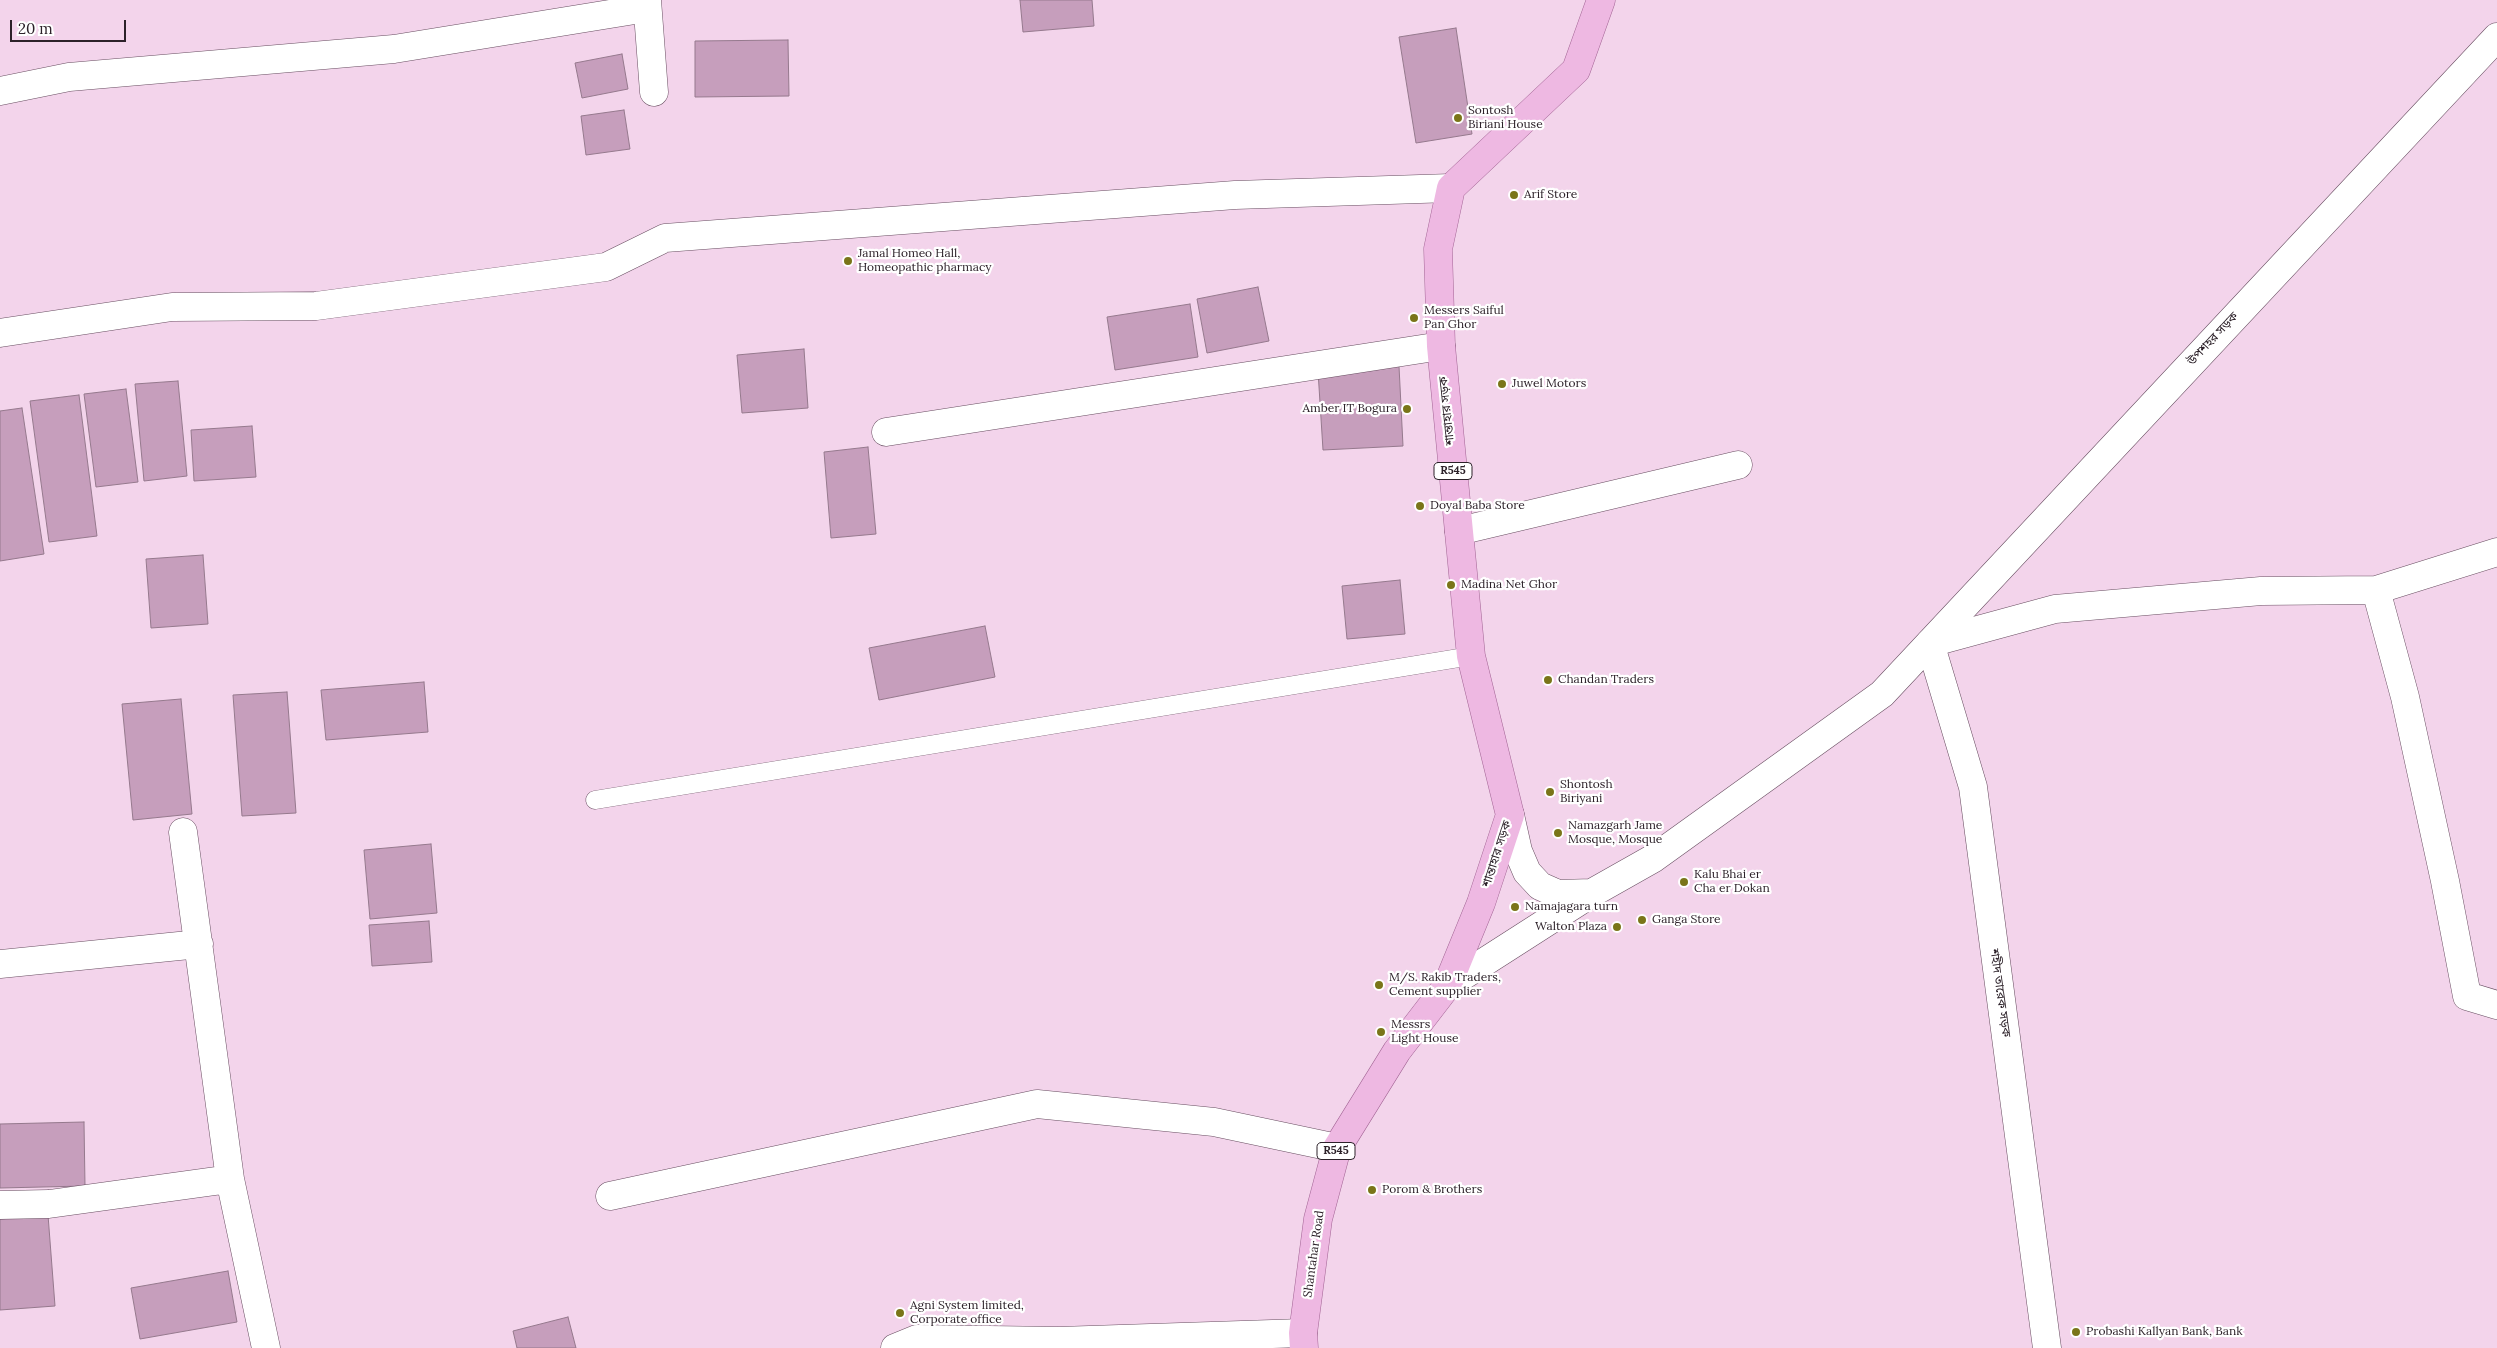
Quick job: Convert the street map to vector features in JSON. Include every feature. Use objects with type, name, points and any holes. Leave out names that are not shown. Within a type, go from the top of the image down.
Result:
[{"type":"main road","points":[[1451,188],[1576,70],[1601,0]]},
{"type":"main road","name":"শান্তাহার সড়ক","points":[[1447,986],[1481,903],[1510,815],[1471,656],[1441,346],[1438,249],[1451,188]]},
{"type":"main road","name":"Shantahar Road","points":[[1304,1340],[1318,1219],[1337,1148],[1397,1051],[1447,986]]},
{"type":"street","points":[[0,91],[69,77],[394,49],[647,4],[654,92]]},
{"type":"street","name":"উপশহর সড়ক","points":[[1447,986],[1592,893],[1654,858],[1882,694],[2497,37]]},
{"type":"street","points":[[0,333],[172,307],[316,306],[606,267],[665,238],[1235,195],[1451,188]]},
{"type":"street","points":[[886,432],[1441,346]]},
{"type":"street","points":[[1460,531],[1738,465]]},
{"type":"street","points":[[1930,642],[2055,609],[2261,591],[2376,590],[2497,552]]},
{"type":"street","points":[[2376,590],[2405,697],[2468,996],[2497,1005]]},
{"type":"street","name":"শহীদ তারেক সড়ক","points":[[1930,642],[1973,787],[2047,1348]]},
{"type":"street","points":[[1510,815],[1518,851],[1527,872],[1540,886],[1558,894],[1592,893]]},
{"type":"street","points":[[183,832],[230,1179],[266,1348]]},
{"type":"street","points":[[0,964],[199,944]]},
{"type":"street","points":[[610,1196],[1036,1104],[1214,1122],[1337,1148]]},
{"type":"street","points":[[0,1205],[49,1204],[230,1179]]},
{"type":"street","points":[[895,1348],[917,1339],[1060,1341],[1304,1340]]},
{"type":"lane","points":[[595,800],[1471,656]]},
{"type":"building","points":[[1020,0],[1092,0],[1094,26],[1023,32]]},
{"type":"building","points":[[1456,28],[1472,134],[1416,143],[1399,37]]},
{"type":"building","points":[[788,40],[789,96],[695,97],[695,41]]},
{"type":"building","points":[[622,54],[628,89],[582,98],[575,63]]},
{"type":"building","points":[[624,110],[630,149],[586,155],[581,116]]},
{"type":"building","points":[[1258,287],[1269,341],[1207,353],[1197,299]]},
{"type":"building","points":[[1190,304],[1198,357],[1115,370],[1107,317]]},
{"type":"building","points":[[804,349],[808,408],[742,413],[737,355]]},
{"type":"building","points":[[1399,366],[1403,446],[1323,450],[1318,371]]},
{"type":"building","points":[[178,381],[187,476],[144,481],[135,384]]},
{"type":"building","points":[[126,389],[138,482],[96,487],[84,394]]},
{"type":"building","points":[[79,395],[97,536],[49,542],[30,401]]},
{"type":"building","points":[[22,408],[44,554],[0,561],[0,411]]},
{"type":"building","points":[[252,426],[256,477],[194,481],[191,430]]},
{"type":"building","points":[[868,447],[876,534],[831,538],[824,452]]},
{"type":"building","points":[[203,555],[208,624],[151,628],[146,559]]},
{"type":"building","points":[[1400,580],[1405,634],[1347,639],[1342,586]]},
{"type":"building","points":[[985,626],[995,677],[879,700],[869,648]]},
{"type":"building","points":[[424,682],[428,732],[326,740],[321,690]]},
{"type":"building","points":[[287,692],[296,813],[242,816],[233,695]]},
{"type":"building","points":[[181,699],[192,814],[133,820],[122,704]]},
{"type":"building","points":[[431,844],[437,913],[370,919],[364,850]]},
{"type":"building","points":[[429,921],[432,962],[372,966],[369,925]]},
{"type":"building","points":[[84,1122],[85,1186],[0,1188],[0,1124]]},
{"type":"building","points":[[48,1215],[55,1306],[0,1310],[0,1219]]},
{"type":"building","points":[[228,1271],[237,1322],[140,1339],[131,1288]]},
{"type":"building","points":[[568,1317],[576,1348],[517,1348],[513,1331]]},
{"type":"place","name":"Sontosh Biriani House","points":[[1458,118]]},
{"type":"place","name":"Arif Store","points":[[1514,195]]},
{"type":"place","name":"Jamal Homeo Hall, Homeopathic pharmacy","points":[[848,261]]},
{"type":"place","name":"Messers Saiful Pan Ghor","points":[[1414,318]]},
{"type":"place","name":"Juwel Motors","points":[[1502,384]]},
{"type":"place","name":"Amber IT Bogura","points":[[1407,409]]},
{"type":"place","name":"Doyal Baba Store","points":[[1420,506]]},
{"type":"place","name":"Madina Net Ghor","points":[[1451,585]]},
{"type":"place","name":"Chandan Traders","points":[[1548,680]]},
{"type":"place","name":"Shontosh Biriyani","points":[[1550,792]]},
{"type":"place","name":"Namazgarh Jame Mosque, Mosque","points":[[1558,833]]},
{"type":"place","name":"Kalu Bhai er Cha er Dokan","points":[[1684,882]]},
{"type":"place","name":"Namajagara turn","points":[[1515,907]]},
{"type":"place","name":"Ganga Store","points":[[1642,920]]},
{"type":"place","name":"Walton Plaza","points":[[1617,927]]},
{"type":"place","name":"M/S. Rakib Traders, Cement supplier","points":[[1379,985]]},
{"type":"place","name":"Messrs Light House","points":[[1381,1032]]},
{"type":"place","name":"Porom & Brothers","points":[[1372,1190]]},
{"type":"place","name":"Agni System limited, Corporate office","points":[[900,1313]]},
{"type":"place","name":"Probashi Kallyan Bank, Bank","points":[[2076,1332]]}]
